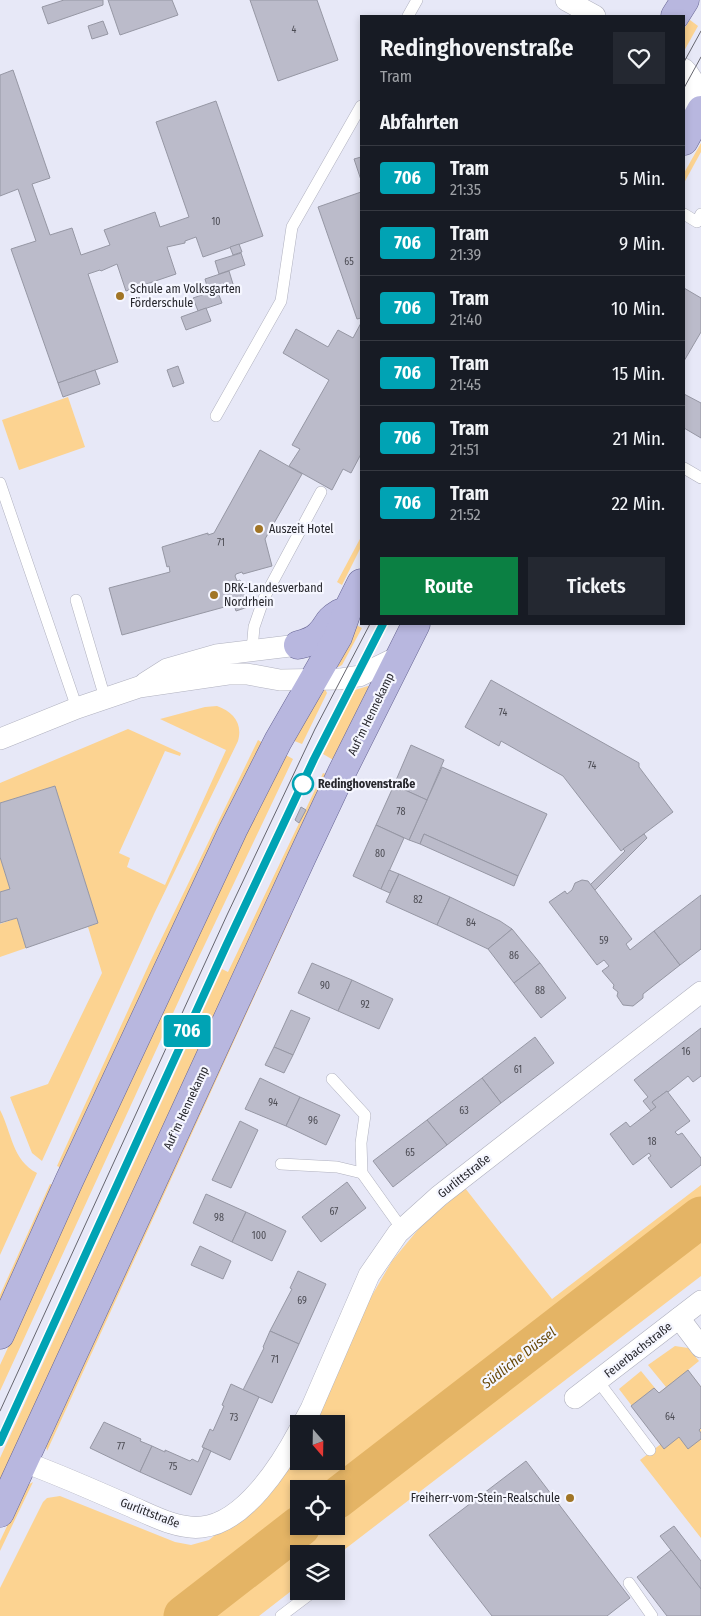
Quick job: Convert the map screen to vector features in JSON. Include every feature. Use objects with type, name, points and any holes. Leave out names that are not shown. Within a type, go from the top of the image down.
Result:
[{"type":"main road","points":[[676,15],[685,0]]},
{"type":"main road","points":[[685,139],[701,110]]},
{"type":"main road","points":[[0,1334],[73,1172],[233,830],[290,720],[338,637],[348,609],[360,584]]},
{"type":"main road","points":[[298,645],[316,638],[322,633],[329,619],[348,609]]},
{"type":"main road","name":"Auf'm Hennekamp","points":[[0,1513],[303,855],[416,625]]},
{"type":"street","points":[[566,0],[593,15]]},
{"type":"street","points":[[685,70],[695,79],[697,92],[685,118]]},
{"type":"street","points":[[139,687],[167,670],[216,655],[298,645]]},
{"type":"street","points":[[0,739],[77,708],[139,687],[228,674],[247,674],[280,680],[340,679],[359,676],[400,656]]},
{"type":"street","points":[[280,680],[290,720]]},
{"type":"street","name":"Gurlittstraße","points":[[307,1415],[369,1275],[402,1229],[439,1196],[701,992]]},
{"type":"street","name":"Feuerbachstraße","points":[[575,1398],[701,1301]]},
{"type":"street","points":[[679,1318],[701,1346]]},
{"type":"street","name":"Gurlittstraße","points":[[24,1462],[164,1520],[188,1527],[203,1527],[232,1515],[246,1505],[274,1473],[290,1446]]},
{"type":"lane","points":[[409,15],[417,0]]},
{"type":"lane","points":[[216,416],[280,301],[292,227],[360,108]]},
{"type":"lane","points":[[685,214],[700,222]]},
{"type":"lane","points":[[685,469],[701,478]]},
{"type":"lane","points":[[0,483],[77,708]]},
{"type":"lane","points":[[252,650],[254,627],[264,598],[321,492]]},
{"type":"lane","points":[[76,600],[105,698]]},
{"type":"lane","points":[[332,1079],[365,1115],[360,1143],[362,1173],[402,1229]]},
{"type":"lane","points":[[281,1164],[337,1167],[362,1173]]},
{"type":"lane","points":[[598,1381],[650,1450]]},
{"type":"lane","points":[[629,1583],[652,1616]]},
{"type":"lane","points":[[281,1616],[302,1600]]},
{"type":"shaded area","points":[[690,20],[698,26],[685,49],[685,28]]},
{"type":"shaded area","points":[[701,143],[701,152],[685,181],[685,171]]},
{"type":"shaded area","points":[[68,397],[85,447],[19,470],[2,420]]},
{"type":"shaded area","points":[[360,539],[360,549],[342,585],[337,582]]},
{"type":"shaded area","points":[[356,625],[362,628],[342,665],[338,667],[337,665]]},
{"type":"shaded area","points":[[370,687],[335,761],[323,754],[355,690]]},
{"type":"shaded area","points":[[325,689],[327,693],[302,744],[292,740]]},
{"type":"shaded area","points":[[217,706],[228,711],[238,724],[238,741],[154,914],[42,1161],[32,1153],[10,1097],[48,1084],[102,973],[88,927],[98,923],[55,786],[0,803],[0,783],[128,729],[181,753],[180,756],[165,751],[119,853],[130,858],[127,867],[165,885],[226,750],[160,719],[205,707]]},
{"type":"shaded area","points":[[258,740],[263,743],[64,1169],[57,1166],[151,960]]},
{"type":"shaded area","points":[[284,754],[293,759],[196,963],[0,1391],[0,1365],[141,1057]]},
{"type":"shaded area","points":[[323,773],[328,775],[0,1487],[0,1458],[222,969],[228,972]]},
{"type":"shaded area","points":[[0,857],[10,889],[0,892]]},
{"type":"shaded area","points":[[292,914],[47,1451],[46,1446],[286,919]]},
{"type":"shaded area","points":[[17,918],[26,948],[0,957],[0,924]]},
{"type":"shaded area","points":[[0,1110],[17,1153],[29,1168],[37,1173],[0,1255]]},
{"type":"shaded area","points":[[50,1184],[55,1186],[0,1309],[0,1295]]},
{"type":"shaded area","points":[[701,1185],[701,1276],[345,1549],[345,1545],[290,1545],[290,1592],[259,1616],[0,1616],[0,1588],[43,1502],[47,1498],[60,1496],[175,1542],[191,1545],[209,1540],[230,1523],[290,1456],[290,1470],[345,1470],[345,1415],[315,1415],[367,1304],[392,1261],[421,1226],[465,1188],[552,1299]]},
{"type":"shaded area","points":[[675,1346],[688,1348],[699,1361],[688,1370],[701,1387],[701,1538],[640,1460],[661,1444],[619,1389],[641,1371],[659,1393],[666,1387],[648,1365]]},
{"type":"shaded area","points":[[33,1482],[0,1551],[0,1541],[26,1486]]},
{"type":"building","points":[[64,0],[103,0],[103,5],[48,24],[42,7]]},
{"type":"building","points":[[108,0],[172,0],[178,15],[120,35]]},
{"type":"building","points":[[250,0],[317,0],[338,60],[278,81]]},
{"type":"building","points":[[103,21],[108,34],[92,39],[88,26]]},
{"type":"building","points":[[13,70],[50,178],[32,184],[50,235],[72,228],[81,255],[110,245],[104,230],[155,212],[160,227],[189,217],[156,122],[216,101],[263,236],[203,257],[196,237],[185,241],[185,243],[167,247],[176,274],[126,291],[117,264],[88,274],[118,362],[58,383],[11,249],[36,241],[18,189],[0,196],[0,75]]},
{"type":"building","points":[[360,157],[360,177],[354,159]]},
{"type":"building","points":[[360,192],[360,318],[357,319],[318,207]]},
{"type":"building","points":[[239,244],[242,252],[233,255],[230,247]]},
{"type":"building","points":[[241,253],[245,265],[219,274],[215,261]]},
{"type":"building","points":[[229,271],[233,284],[209,293],[205,279]]},
{"type":"building","points":[[685,289],[701,298],[701,332],[685,359]]},
{"type":"building","points":[[217,290],[222,303],[198,311],[193,298]]},
{"type":"building","points":[[206,308],[211,321],[186,330],[181,317]]},
{"type":"building","points":[[360,325],[360,456],[351,473],[343,469],[332,490],[289,466],[300,449],[292,445],[329,380],[283,353],[296,329],[328,347],[338,330],[353,338]]},
{"type":"building","points":[[178,366],[184,383],[173,387],[167,370]]},
{"type":"building","points":[[95,370],[100,384],[63,397],[58,383]]},
{"type":"building","points":[[685,395],[701,403],[701,438],[685,429]]},
{"type":"building","points":[[260,450],[302,474],[265,539],[272,566],[243,574],[242,572],[235,576],[237,581],[240,580],[248,607],[236,611],[233,602],[227,604],[228,606],[122,635],[109,588],[170,572],[162,547],[208,533],[208,535],[214,533]]},
{"type":"building","points":[[491,680],[639,763],[639,767],[673,812],[621,851],[563,776],[501,741],[499,746],[465,727]]},
{"type":"building","points":[[411,745],[444,760],[427,800],[394,785]]},
{"type":"building","points":[[442,767],[547,814],[518,876],[424,834],[420,844],[409,840]]},
{"type":"building","points":[[394,785],[427,800],[409,840],[376,825]]},
{"type":"building","points":[[55,786],[98,923],[26,948],[17,918],[0,923],[0,892],[10,889],[0,857],[0,803]]},
{"type":"building","points":[[301,807],[306,810],[299,823],[295,820]]},
{"type":"building","points":[[376,825],[404,838],[381,889],[353,876]]},
{"type":"building","points":[[424,834],[518,876],[514,886],[420,844]]},
{"type":"building","points":[[644,834],[647,838],[595,890],[590,885],[625,851],[623,849]]},
{"type":"building","points":[[389,870],[399,874],[390,893],[381,889]]},
{"type":"building","points":[[399,874],[450,897],[437,925],[386,902]]},
{"type":"building","points":[[582,880],[588,881],[632,939],[626,944],[630,950],[654,931],[680,965],[643,994],[643,998],[633,1006],[623,1005],[617,996],[618,992],[613,988],[614,985],[602,971],[609,966],[604,960],[597,965],[549,902],[565,891],[567,894],[572,890],[575,883]]},
{"type":"building","points":[[701,895],[701,949],[680,965],[654,931]]},
{"type":"building","points":[[450,897],[500,921],[512,929],[488,949],[437,925]]},
{"type":"building","points":[[512,929],[540,963],[514,983],[488,949]]},
{"type":"building","points":[[312,963],[352,980],[338,1011],[298,993]]},
{"type":"building","points":[[540,963],[566,998],[541,1018],[514,983]]},
{"type":"building","points":[[352,980],[393,999],[379,1029],[338,1011]]},
{"type":"building","points":[[291,1010],[310,1018],[293,1055],[274,1047]]},
{"type":"building","points":[[701,1028],[701,1076],[693,1082],[688,1076],[652,1102],[656,1107],[651,1111],[643,1101],[648,1097],[634,1080]]},
{"type":"building","points":[[535,1037],[554,1063],[501,1103],[482,1078]]},
{"type":"building","points":[[274,1047],[293,1055],[284,1073],[265,1065]]},
{"type":"building","points":[[260,1078],[300,1097],[286,1126],[245,1109]]},
{"type":"building","points":[[482,1078],[501,1103],[447,1145],[427,1120]]},
{"type":"building","points":[[667,1091],[690,1121],[675,1132],[678,1135],[682,1133],[701,1158],[701,1165],[671,1188],[648,1158],[651,1156],[649,1153],[633,1165],[610,1134],[626,1122],[630,1127],[656,1107],[652,1102]]},
{"type":"building","points":[[300,1097],[340,1115],[326,1145],[286,1126]]},
{"type":"building","points":[[427,1120],[447,1145],[393,1187],[373,1161]]},
{"type":"building","points":[[240,1121],[258,1130],[231,1188],[212,1180]]},
{"type":"building","points":[[347,1182],[366,1208],[321,1242],[302,1217]]},
{"type":"building","points":[[206,1194],[246,1212],[232,1242],[193,1223]]},
{"type":"building","points":[[246,1212],[286,1231],[272,1261],[232,1242]]},
{"type":"building","points":[[200,1246],[231,1261],[223,1279],[191,1265]]},
{"type":"building","points":[[298,1271],[326,1284],[299,1344],[270,1331],[292,1289],[290,1288]]},
{"type":"building","points":[[270,1331],[299,1344],[272,1403],[243,1390],[264,1348]]},
{"type":"building","points":[[688,1370],[701,1387],[701,1428],[699,1430],[701,1439],[688,1449],[679,1437],[664,1449],[631,1406],[654,1388],[659,1393]]},
{"type":"building","points":[[231,1384],[259,1397],[230,1460],[202,1447],[210,1429],[213,1431]]},
{"type":"building","points":[[104,1422],[152,1446],[140,1472],[90,1448]]},
{"type":"building","points":[[152,1446],[190,1461],[192,1459],[198,1462],[204,1448],[211,1451],[191,1495],[140,1472]]},
{"type":"building","points":[[526,1461],[630,1598],[607,1616],[492,1616],[429,1535]]},
{"type":"building","points":[[674,1526],[701,1561],[701,1589],[660,1536]]},
{"type":"building","points":[[671,1550],[701,1589],[701,1616],[667,1616],[637,1577]]},
{"type":"waterway","name":"Südliche Düssel","points":[[345,1492],[701,1217]]},
{"type":"waterway","name":"Südliche Düssel","points":[[184,1616],[290,1534]]},
{"type":"tram line","points":[[685,60],[701,31]]},
{"type":"tram line","points":[[685,86],[701,57]]},
{"type":"tram line","points":[[0,1411],[227,915],[315,729],[369,625]]},
{"type":"tram line","points":[[0,1442],[218,964],[314,759],[382,625]]},
{"type":"tram line","name":"706","points":[[0,1442],[226,946],[314,759],[382,625]]},
{"type":"place","name":"Schule am Volksgarten Förderschule","points":[[120,296]]},
{"type":"place","name":"Auszeit Hotel","points":[[259,529]]},
{"type":"place","name":"DRK-Landesverband Nordrhein","points":[[214,595]]},
{"type":"place","name":"Redinghovenstraße","points":[[303,784]]},
{"type":"place","name":"Freiherr-vom-Stein-Realschule","points":[[570,1498]]}]
